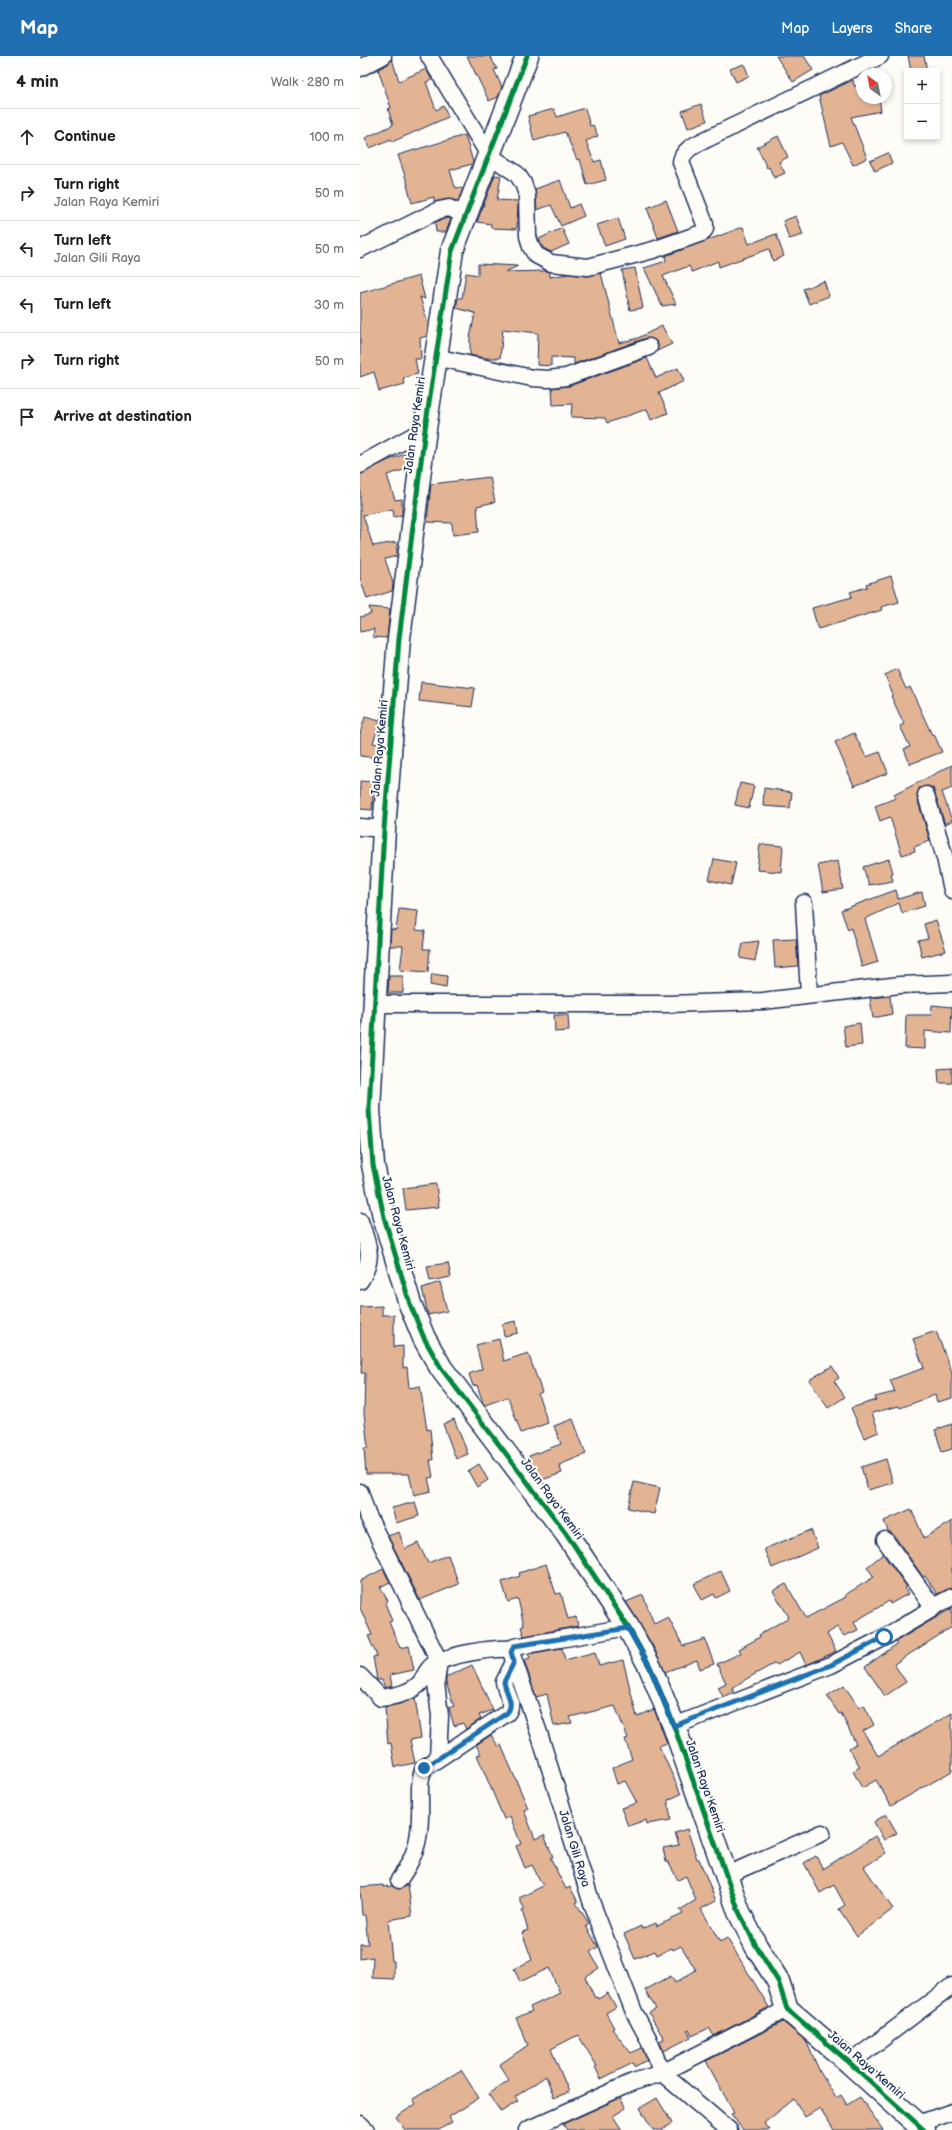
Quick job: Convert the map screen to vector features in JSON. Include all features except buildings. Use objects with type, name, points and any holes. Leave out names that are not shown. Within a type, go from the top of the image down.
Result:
[{"type":"street","points":[[360,68],[383,56]]},
{"type":"street","points":[[429,56],[494,159],[517,174],[523,183],[527,195],[531,247],[536,255],[551,263],[588,267],[696,237],[706,229],[682,168],[682,156],[685,151],[710,137],[880,56]]},
{"type":"street","name":"Jalan Raya Kemiri","points":[[527,56],[494,159],[465,215],[452,251],[435,357],[399,639],[384,829],[366,1167],[384,1217],[410,1304],[424,1338],[441,1368],[566,1533],[628,1628],[650,1667],[674,1726],[725,1876],[739,1912],[756,1946],[778,1981],[787,2009],[921,2127]]},
{"type":"street","points":[[360,249],[439,210],[449,208],[465,215]]},
{"type":"street","points":[[435,357],[532,378],[548,379],[566,377],[649,347]]},
{"type":"street","points":[[360,465],[425,429]]},
{"type":"street","points":[[926,795],[945,858],[952,890]]},
{"type":"street","points":[[360,827],[384,829]]},
{"type":"street","points":[[804,904],[809,995]]},
{"type":"street","points":[[374,1004],[667,1004],[763,1001],[900,985],[952,983]]},
{"type":"street","points":[[360,1221],[369,1260],[360,1281]]},
{"type":"street","points":[[360,1492],[367,1514],[439,1661],[436,1683],[440,1716],[438,1758]]},
{"type":"street","points":[[885,1540],[934,1607]]},
{"type":"street","points":[[674,1726],[831,1665],[884,1637],[952,1597]]},
{"type":"street","points":[[399,1880],[411,1862],[418,1839],[420,1778],[424,1768],[507,1713],[511,1708],[511,1701],[504,1682],[513,1655],[514,1646],[628,1628]]},
{"type":"street","points":[[360,1676],[376,1695],[381,1698],[388,1698],[416,1686],[432,1666],[439,1661],[495,1650],[513,1655]]},
{"type":"street","name":"Jalan Gili Raya","points":[[513,1655],[592,1904],[634,2012],[648,2038],[662,2073],[729,2130]]},
{"type":"street","points":[[725,1876],[822,1833]]},
{"type":"street","points":[[850,2063],[952,1986]]},
{"type":"street","points":[[527,2130],[633,2082],[662,2073],[787,2009]]},
{"type":"street","points":[[921,2127],[952,2112]]},
{"type":"street","points":[[360,2124],[366,2130]]},
{"type":"cycle path","points":[[527,56],[452,251],[425,429],[399,639],[384,829],[369,1110],[373,1165],[384,1217],[410,1304],[424,1338],[441,1368],[566,1533],[628,1627],[650,1667],[674,1726],[739,1912],[756,1946],[778,1981],[787,2009],[850,2063],[924,2130]]},
{"type":"route","points":[[424,1768],[507,1713],[511,1708],[511,1701],[505,1689],[504,1682],[506,1674],[514,1662],[511,1652],[514,1646],[628,1628],[650,1667],[674,1726],[831,1665],[884,1637]]}]
